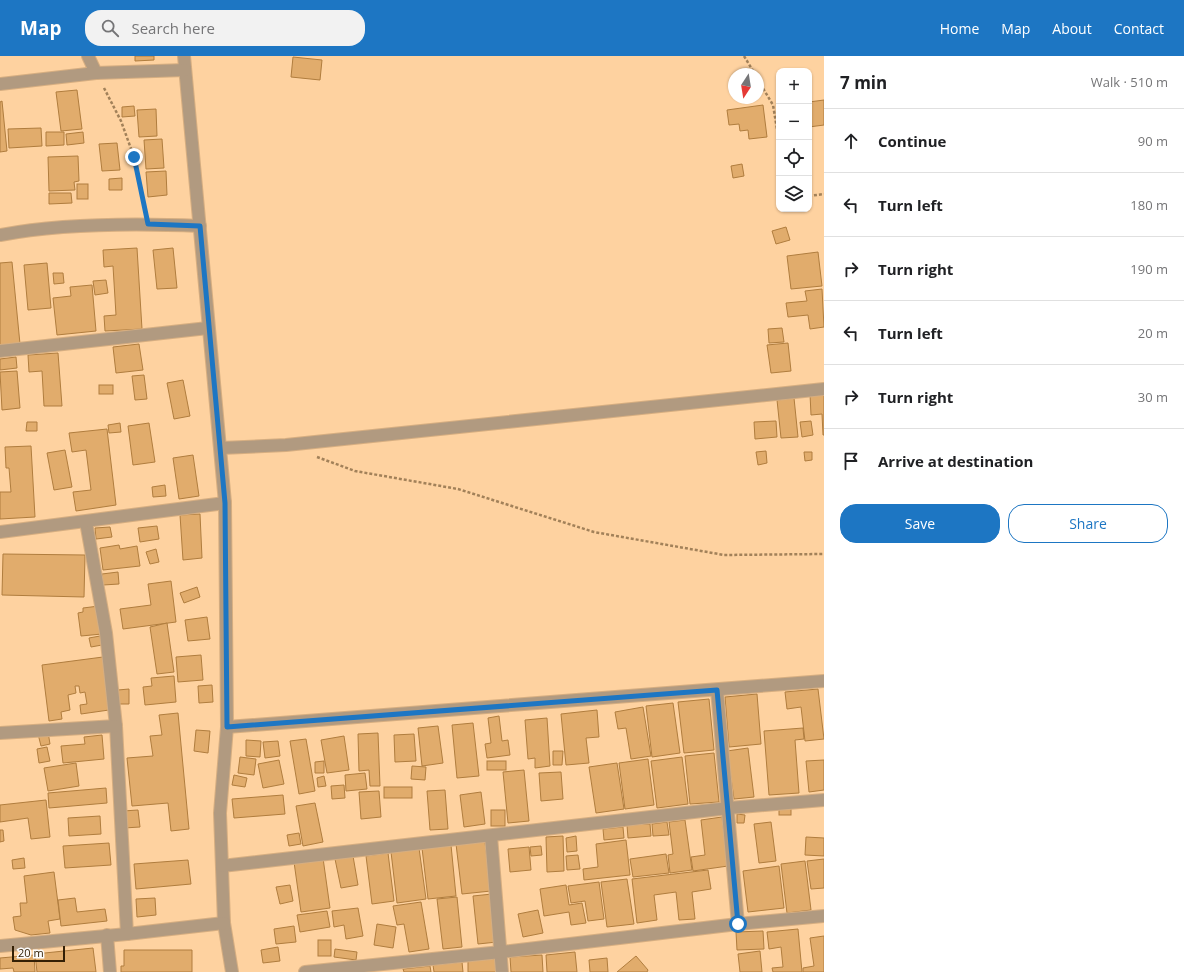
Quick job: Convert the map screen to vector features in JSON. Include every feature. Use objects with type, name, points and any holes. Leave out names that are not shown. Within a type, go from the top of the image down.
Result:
[{"type":"street","points":[[88,56],[96,74]]},
{"type":"street","points":[[184,56],[208,328],[222,448],[225,503],[227,727],[220,813],[224,923],[232,972]]},
{"type":"street","points":[[0,84],[96,74],[185,70]]},
{"type":"street","points":[[0,235],[58,228],[148,224],[200,226]]},
{"type":"street","points":[[0,351],[208,328]]},
{"type":"street","points":[[222,448],[286,445],[824,389]]},
{"type":"street","points":[[0,532],[225,503]]},
{"type":"street","points":[[86,522],[106,634],[116,726],[127,934]]},
{"type":"street","points":[[227,727],[717,690],[824,680]]},
{"type":"street","points":[[717,690],[729,808],[738,924]]},
{"type":"street","points":[[0,733],[116,726]]},
{"type":"street","points":[[222,866],[729,808],[824,800]]},
{"type":"street","points":[[492,836],[502,972]]},
{"type":"street","points":[[305,972],[501,952],[738,924],[824,916]]},
{"type":"street","points":[[0,946],[224,923]]},
{"type":"street","points":[[107,935],[110,972]]},
{"type":"path","points":[[744,56],[751,68]]},
{"type":"path","points":[[96,74],[121,121],[134,157],[148,224]]},
{"type":"path","points":[[764,90],[773,105],[779,140]]},
{"type":"path","points":[[812,196],[824,194]]},
{"type":"path","points":[[314,456],[355,471],[458,489],[594,532],[724,555],[824,554]]},
{"type":"building","points":[[135,56],[154,56],[154,60],[135,61]]},
{"type":"building","points":[[293,57],[322,60],[320,80],[291,77]]},
{"type":"building","points":[[77,90],[82,129],[61,131],[56,92]]},
{"type":"building","points":[[824,100],[824,125],[812,127],[812,102]]},
{"type":"building","points":[[2,101],[7,151],[0,152],[0,102]]},
{"type":"building","points":[[763,105],[767,137],[749,139],[748,130],[740,131],[739,124],[729,125],[727,110]]},
{"type":"building","points":[[134,106],[135,116],[122,117],[122,107]]},
{"type":"building","points":[[156,109],[157,136],[139,137],[137,110]]},
{"type":"building","points":[[41,128],[42,146],[9,148],[8,129]]},
{"type":"building","points":[[46,132],[64,132],[64,145],[46,146]]},
{"type":"building","points":[[83,132],[84,143],[67,145],[66,134]]},
{"type":"building","points":[[162,139],[164,168],[146,169],[144,140]]},
{"type":"building","points":[[117,143],[120,170],[102,171],[99,144]]},
{"type":"building","points":[[78,156],[79,181],[74,182],[75,190],[49,191],[48,157]]},
{"type":"building","points":[[742,164],[744,176],[733,178],[731,166]]},
{"type":"building","points":[[166,171],[167,195],[148,197],[146,172]]},
{"type":"building","points":[[122,178],[122,190],[109,190],[109,179]]},
{"type":"building","points":[[77,184],[88,184],[88,199],[77,199]]},
{"type":"building","points":[[49,193],[71,193],[72,203],[49,204]]},
{"type":"building","points":[[786,227],[790,240],[776,244],[772,231]]},
{"type":"building","points":[[137,248],[142,329],[105,331],[104,316],[116,315],[113,266],[104,267],[103,250]]},
{"type":"building","points":[[173,248],[177,288],[157,289],[153,250]]},
{"type":"building","points":[[818,252],[822,286],[791,289],[787,256]]},
{"type":"building","points":[[12,262],[20,344],[0,346],[0,263]]},
{"type":"building","points":[[47,263],[51,308],[28,310],[24,265]]},
{"type":"building","points":[[53,273],[63,273],[64,283],[54,284]]},
{"type":"building","points":[[106,280],[108,293],[95,295],[93,281]]},
{"type":"building","points":[[92,285],[96,331],[57,335],[53,298],[71,296],[70,287]]},
{"type":"building","points":[[822,289],[824,327],[810,329],[808,315],[788,317],[786,303],[807,301],[805,291]]},
{"type":"building","points":[[782,328],[784,342],[769,343],[768,329]]},
{"type":"building","points":[[788,343],[791,371],[771,373],[767,345]]},
{"type":"building","points":[[139,344],[143,370],[116,373],[113,347]]},
{"type":"building","points":[[58,353],[62,406],[44,406],[42,371],[29,372],[28,355]]},
{"type":"building","points":[[16,357],[17,368],[0,370],[0,359]]},
{"type":"building","points":[[17,371],[20,408],[2,410],[0,372]]},
{"type":"building","points":[[144,375],[147,399],[135,400],[132,376]]},
{"type":"building","points":[[183,380],[190,416],[174,419],[167,383]]},
{"type":"building","points":[[99,385],[113,385],[113,394],[99,394]]},
{"type":"building","points":[[824,393],[823,435],[822,414],[811,415],[810,394]]},
{"type":"building","points":[[794,398],[798,437],[781,438],[777,400]]},
{"type":"building","points":[[776,421],[777,437],[755,439],[754,422]]},
{"type":"building","points":[[811,421],[813,435],[802,437],[800,422]]},
{"type":"building","points":[[27,422],[37,422],[37,431],[26,431]]},
{"type":"building","points":[[120,423],[121,432],[109,433],[108,425]]},
{"type":"building","points":[[149,423],[155,462],[133,465],[128,426]]},
{"type":"building","points":[[107,429],[116,505],[76,511],[73,492],[91,490],[86,450],[72,452],[69,433]]},
{"type":"building","points":[[31,446],[35,517],[0,519],[0,492],[11,492],[9,468],[6,468],[5,447]]},
{"type":"building","points":[[65,450],[72,487],[54,490],[47,453]]},
{"type":"building","points":[[766,451],[767,463],[758,465],[756,452]]},
{"type":"building","points":[[804,452],[812,452],[812,460],[805,461]]},
{"type":"building","points":[[193,455],[199,496],[179,499],[173,458]]},
{"type":"building","points":[[165,485],[166,496],[153,497],[152,487]]},
{"type":"building","points":[[200,514],[202,558],[183,560],[180,515]]},
{"type":"building","points":[[157,526],[159,539],[140,542],[138,528]]},
{"type":"building","points":[[110,527],[112,537],[96,539],[95,528]]},
{"type":"building","points":[[119,545],[120,549],[137,546],[140,566],[103,570],[100,548]]},
{"type":"building","points":[[156,549],[159,562],[150,564],[146,552]]},
{"type":"building","points":[[3,554],[85,555],[84,597],[2,595]]},
{"type":"building","points":[[118,572],[119,584],[103,585],[102,574]]},
{"type":"building","points":[[171,581],[176,622],[123,629],[120,609],[151,605],[148,584]]},
{"type":"building","points":[[197,587],[200,597],[184,603],[180,593]]},
{"type":"building","points":[[99,606],[102,634],[81,636],[78,613],[83,612],[83,608]]},
{"type":"building","points":[[207,617],[210,639],[188,641],[185,620]]},
{"type":"building","points":[[167,623],[174,672],[157,674],[150,627]]},
{"type":"building","points":[[100,636],[102,645],[91,647],[89,638]]},
{"type":"building","points":[[201,655],[203,680],[178,682],[176,657]]},
{"type":"building","points":[[103,657],[109,710],[81,714],[80,705],[87,704],[85,692],[80,693],[79,686],[75,686],[76,693],[68,695],[70,710],[61,712],[62,719],[49,721],[42,665]]},
{"type":"building","points":[[174,676],[176,702],[145,705],[143,687],[152,686],[151,678]]},
{"type":"building","points":[[212,685],[213,702],[199,703],[198,686]]},
{"type":"building","points":[[129,689],[129,704],[119,704],[118,690]]},
{"type":"building","points":[[818,689],[824,739],[805,741],[801,707],[787,709],[785,692]]},
{"type":"building","points":[[757,694],[761,744],[729,747],[725,697]]},
{"type":"building","points":[[709,699],[714,750],[684,753],[678,702]]},
{"type":"building","points":[[673,703],[680,753],[652,757],[646,706]]},
{"type":"building","points":[[643,707],[651,756],[631,759],[626,728],[618,729],[615,712]]},
{"type":"building","points":[[597,710],[599,737],[586,738],[589,763],[566,765],[561,714]]},
{"type":"building","points":[[178,713],[189,829],[171,831],[168,803],[132,806],[127,758],[153,756],[150,736],[162,735],[159,715]]},
{"type":"building","points":[[499,716],[502,741],[508,740],[510,755],[487,758],[485,744],[491,743],[488,718]]},
{"type":"building","points":[[547,718],[550,766],[535,768],[535,758],[528,759],[525,720]]},
{"type":"building","points":[[473,723],[479,776],[457,778],[452,725]]},
{"type":"building","points":[[438,726],[443,763],[422,766],[418,728]]},
{"type":"building","points":[[803,728],[804,739],[795,740],[799,793],[769,795],[764,731]]},
{"type":"building","points":[[196,730],[210,731],[208,753],[194,751]]},
{"type":"building","points":[[48,732],[50,744],[41,746],[38,734]]},
{"type":"building","points":[[378,733],[380,786],[370,786],[369,770],[359,771],[358,734]]},
{"type":"building","points":[[414,734],[416,761],[395,762],[394,735]]},
{"type":"building","points":[[102,735],[104,759],[63,763],[61,746],[85,744],[84,737]]},
{"type":"building","points":[[344,736],[349,770],[327,773],[321,740]]},
{"type":"building","points":[[306,739],[315,791],[299,794],[290,741]]},
{"type":"building","points":[[246,740],[261,741],[260,757],[246,756]]},
{"type":"building","points":[[278,741],[280,756],[265,758],[263,742]]},
{"type":"building","points":[[47,747],[50,761],[39,763],[37,749]]},
{"type":"building","points":[[748,748],[754,797],[734,799],[727,751]]},
{"type":"building","points":[[553,751],[563,751],[562,765],[553,765]]},
{"type":"building","points":[[714,753],[719,802],[690,804],[685,756]]},
{"type":"building","points":[[240,757],[256,759],[254,775],[238,773]]},
{"type":"building","points":[[682,757],[688,804],[657,808],[651,761]]},
{"type":"building","points":[[648,759],[654,805],[625,809],[619,763]]},
{"type":"building","points":[[279,760],[284,784],[263,788],[258,764]]},
{"type":"building","points":[[824,760],[824,790],[809,792],[806,761]]},
{"type":"building","points":[[324,761],[324,773],[315,773],[315,762]]},
{"type":"building","points":[[487,761],[506,761],[506,770],[487,770]]},
{"type":"building","points":[[76,763],[79,786],[48,791],[44,768]]},
{"type":"building","points":[[617,763],[624,809],[596,813],[589,767]]},
{"type":"building","points":[[412,766],[426,767],[425,780],[411,779]]},
{"type":"building","points":[[524,770],[529,821],[508,823],[503,772]]},
{"type":"building","points":[[561,772],[563,799],[541,801],[539,773]]},
{"type":"building","points":[[365,773],[367,789],[346,791],[345,775]]},
{"type":"building","points":[[234,775],[247,778],[245,787],[232,785]]},
{"type":"building","points":[[324,776],[326,786],[318,787],[317,778]]},
{"type":"building","points":[[344,785],[345,798],[332,799],[331,786]]},
{"type":"building","points":[[384,787],[412,787],[412,798],[384,798]]},
{"type":"building","points":[[106,788],[107,803],[49,808],[48,793]]},
{"type":"building","points":[[445,790],[448,829],[430,830],[427,791]]},
{"type":"building","points":[[379,791],[381,817],[361,819],[359,792]]},
{"type":"building","points":[[481,792],[485,824],[464,827],[460,795]]},
{"type":"building","points":[[283,795],[285,814],[234,818],[232,799]]},
{"type":"building","points":[[46,800],[50,837],[31,839],[28,818],[0,822],[0,805]]},
{"type":"building","points":[[315,803],[323,842],[303,846],[296,806]]},
{"type":"building","points":[[779,806],[791,806],[791,815],[779,815]]},
{"type":"building","points":[[138,810],[140,827],[124,828],[123,811]]},
{"type":"building","points":[[491,810],[505,810],[505,826],[491,826]]},
{"type":"building","points":[[737,814],[745,815],[744,823],[737,823]]},
{"type":"building","points":[[100,816],[101,834],[69,836],[68,818]]},
{"type":"building","points":[[722,817],[728,866],[693,871],[691,857],[705,855],[701,820]]},
{"type":"building","points":[[685,820],[692,870],[670,873],[668,855],[673,854],[669,822]]},
{"type":"building","points":[[667,822],[669,835],[653,836],[652,824]]},
{"type":"building","points":[[771,822],[776,861],[759,863],[754,824]]},
{"type":"building","points":[[650,824],[651,836],[628,838],[627,825]]},
{"type":"building","points":[[623,827],[624,838],[604,840],[603,829]]},
{"type":"building","points":[[0,830],[3,830],[4,841],[0,842]]},
{"type":"building","points":[[299,833],[301,844],[289,846],[287,835]]},
{"type":"building","points":[[563,836],[564,871],[547,872],[546,837]]},
{"type":"building","points":[[576,836],[577,851],[567,852],[566,838]]},
{"type":"building","points":[[806,837],[824,838],[824,856],[805,855]]},
{"type":"building","points":[[626,840],[630,875],[584,880],[583,869],[598,867],[596,844]]},
{"type":"building","points":[[485,842],[491,891],[462,894],[456,844]]},
{"type":"building","points":[[109,843],[111,865],[65,868],[63,846]]},
{"type":"building","points":[[451,845],[456,896],[428,899],[422,848]]},
{"type":"building","points":[[541,846],[542,855],[531,856],[530,847]]},
{"type":"building","points":[[529,847],[531,870],[510,872],[508,849]]},
{"type":"building","points":[[419,848],[426,899],[397,903],[391,852]]},
{"type":"building","points":[[388,853],[394,901],[372,904],[366,856]]},
{"type":"building","points":[[666,854],[669,873],[633,877],[630,859]]},
{"type":"building","points":[[578,855],[580,869],[567,870],[566,856]]},
{"type":"building","points":[[353,856],[358,885],[341,888],[335,859]]},
{"type":"building","points":[[24,858],[25,868],[13,869],[12,860]]},
{"type":"building","points":[[323,858],[330,908],[301,912],[294,862]]},
{"type":"building","points":[[824,859],[824,888],[811,889],[807,861]]},
{"type":"building","points":[[188,860],[191,884],[136,889],[134,864]]},
{"type":"building","points":[[805,861],[811,910],[787,913],[781,864]]},
{"type":"building","points":[[779,866],[784,908],[748,912],[743,871]]},
{"type":"building","points":[[708,870],[711,889],[692,892],[695,919],[679,920],[676,892],[654,895],[657,920],[637,923],[632,879]]},
{"type":"building","points":[[54,872],[60,919],[48,921],[50,933],[31,935],[15,930],[13,917],[21,916],[20,903],[27,903],[24,876]]},
{"type":"building","points":[[627,879],[634,924],[607,927],[601,882]]},
{"type":"building","points":[[599,882],[604,919],[588,921],[585,901],[571,903],[568,886]]},
{"type":"building","points":[[290,885],[293,901],[280,904],[276,887]]},
{"type":"building","points":[[566,885],[569,905],[582,903],[586,923],[571,925],[569,912],[544,916],[540,889]]},
{"type":"building","points":[[492,894],[497,942],[478,944],[473,896]]},
{"type":"building","points":[[457,897],[462,947],[443,949],[437,899]]},
{"type":"building","points":[[75,898],[77,912],[105,909],[107,921],[61,926],[58,900]]},
{"type":"building","points":[[155,898],[156,915],[137,917],[136,899]]},
{"type":"building","points":[[421,902],[429,949],[409,952],[404,924],[397,925],[393,906]]},
{"type":"building","points":[[358,908],[363,936],[346,939],[344,925],[334,927],[332,911]]},
{"type":"building","points":[[538,910],[543,933],[523,937],[518,914]]},
{"type":"building","points":[[327,911],[330,927],[300,932],[297,915]]},
{"type":"building","points":[[377,924],[396,927],[393,948],[374,945]]},
{"type":"building","points":[[294,926],[296,942],[276,944],[274,929]]},
{"type":"building","points":[[798,929],[802,972],[773,972],[772,968],[783,967],[781,947],[769,949],[767,932]]},
{"type":"building","points":[[763,931],[764,949],[737,950],[736,932]]},
{"type":"building","points":[[824,936],[824,972],[803,972],[803,968],[814,966],[810,938]]},
{"type":"building","points":[[318,940],[331,940],[331,956],[318,956]]},
{"type":"building","points":[[278,947],[280,961],[263,963],[261,950]]},
{"type":"building","points":[[93,948],[96,972],[37,972],[35,954]]},
{"type":"building","points":[[335,949],[357,952],[356,960],[334,957]]},
{"type":"building","points":[[124,950],[192,950],[192,972],[121,972],[121,966],[124,966]]},
{"type":"building","points":[[760,951],[762,972],[740,972],[738,954]]},
{"type":"building","points":[[575,952],[577,972],[547,972],[546,955]]},
{"type":"building","points":[[34,955],[35,972],[14,972],[13,968],[0,969],[0,958]]},
{"type":"building","points":[[542,955],[543,972],[511,972],[510,957]]},
{"type":"building","points":[[636,956],[648,970],[647,972],[617,972]]},
{"type":"building","points":[[607,958],[608,972],[590,972],[589,960]]},
{"type":"building","points":[[496,959],[496,972],[468,972],[468,960]]},
{"type":"building","points":[[462,962],[463,972],[434,972],[433,965]]},
{"type":"building","points":[[430,966],[431,972],[404,972],[403,969]]},
{"type":"route","points":[[134,157],[148,224],[200,226],[208,328],[222,448],[225,503],[227,727],[717,690],[729,808],[738,924]]}]
